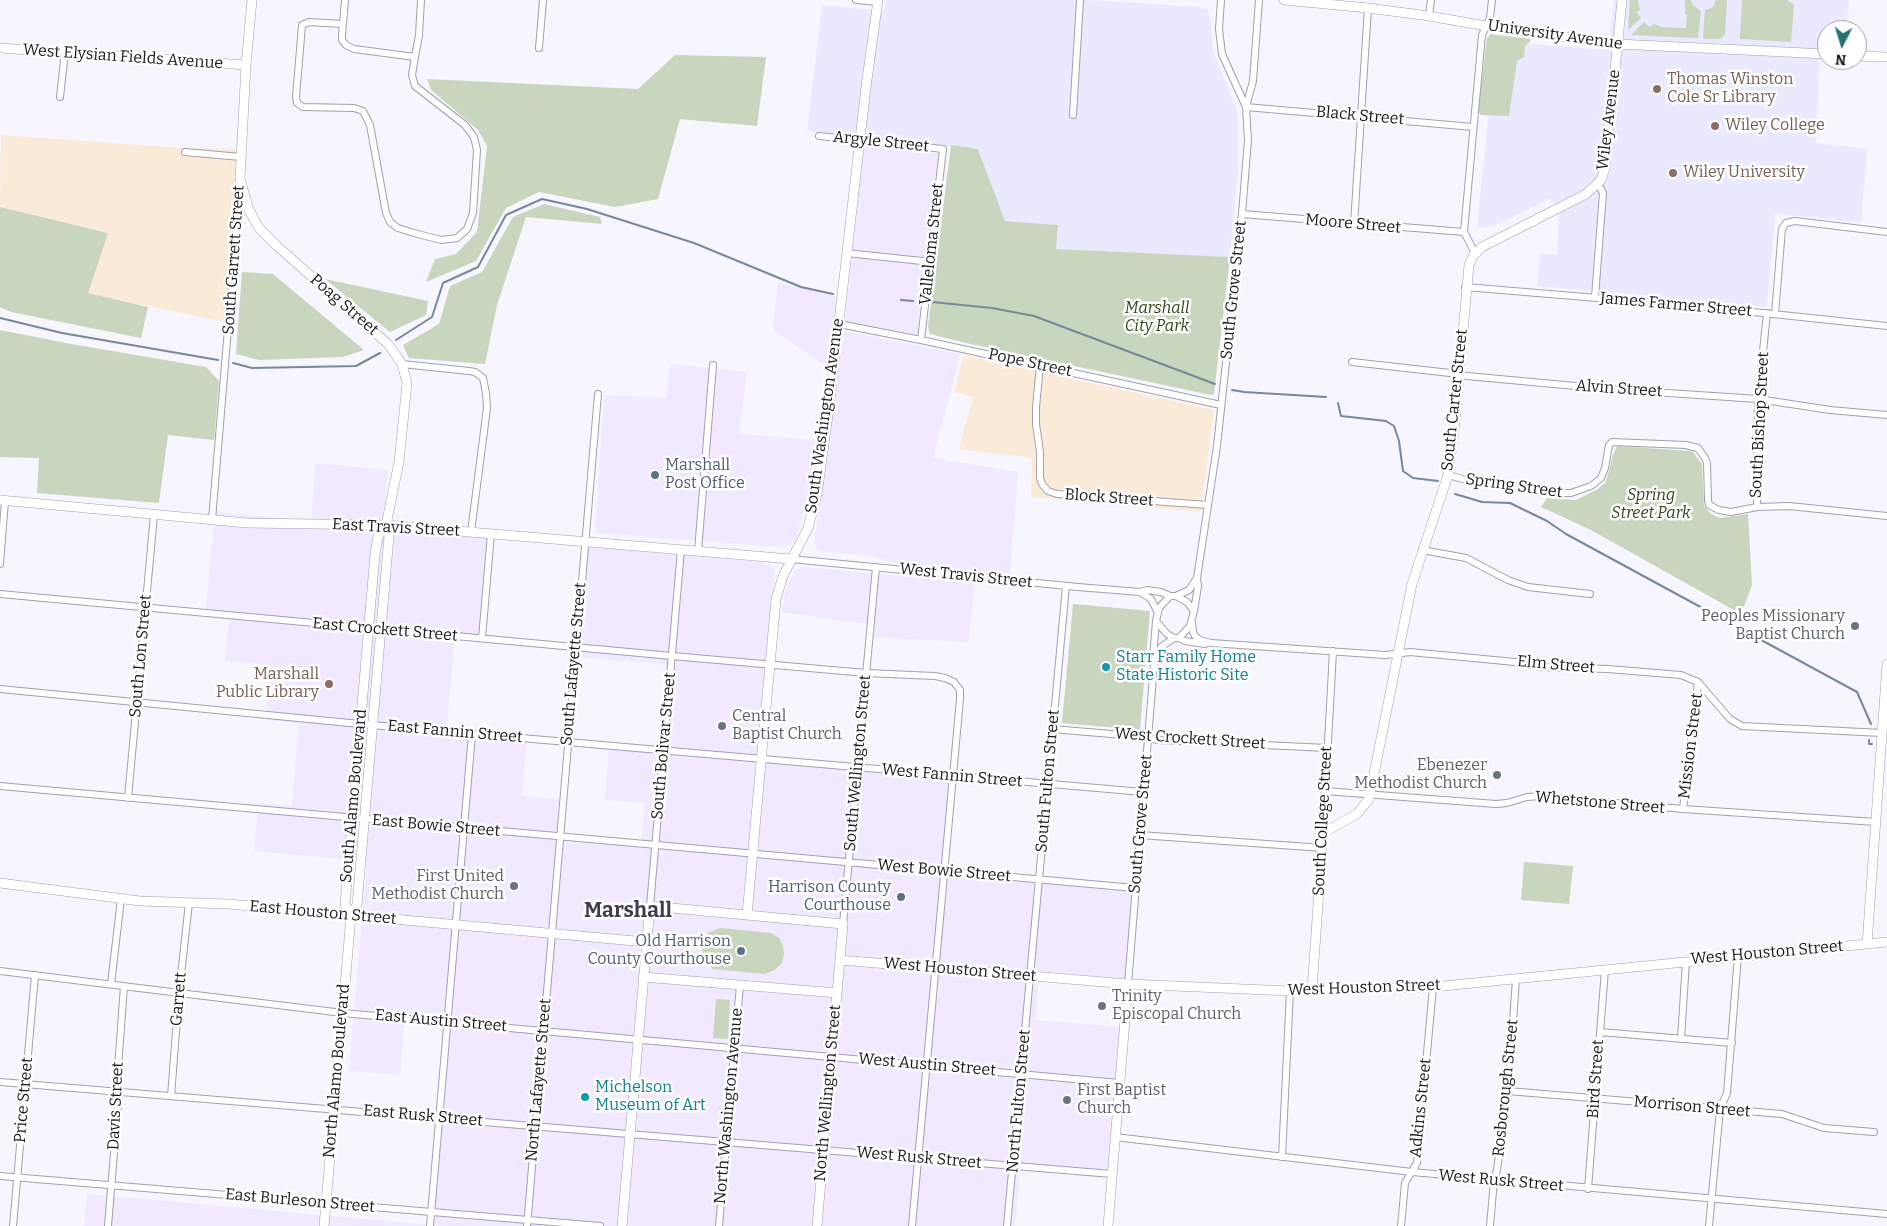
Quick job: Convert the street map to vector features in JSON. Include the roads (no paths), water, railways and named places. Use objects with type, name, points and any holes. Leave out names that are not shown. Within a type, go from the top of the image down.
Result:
[{"type":"street","name":"South Garrett Street","points":[[212,520],[240,179],[246,65],[252,0]]},
{"type":"street","points":[[344,0],[342,40],[350,48],[415,57]]},
{"type":"street","points":[[342,24],[309,22],[302,25],[297,103],[303,107],[354,108],[363,111],[370,125],[388,219],[392,224],[405,231],[441,240],[453,240],[467,229],[473,213],[476,145],[474,137],[465,126],[415,86],[412,75],[419,36],[421,0]]},
{"type":"street","points":[[539,48],[542,0]]},
{"type":"street","points":[[856,0],[878,1]]},
{"type":"street","points":[[1073,115],[1080,0]]},
{"type":"street","points":[[1221,0],[1220,47],[1227,68],[1246,108]]},
{"type":"street","name":"South Grove Street","points":[[1194,611],[1221,405],[1242,214],[1249,132],[1246,108],[1253,81],[1259,0]]},
{"type":"street","name":"University Avenue","points":[[1284,0],[1429,16],[1617,44],[1817,54]]},
{"type":"street","points":[[1429,16],[1432,0]]},
{"type":"street","points":[[1492,0],[1490,18],[1482,35],[1464,232],[1475,254],[1486,245],[1586,194],[1598,184]]},
{"type":"street","name":"Wiley Avenue","points":[[1595,298],[1603,193],[1598,184],[1605,168],[1622,0]]},
{"type":"street","name":"South Washington Avenue","points":[[747,915],[777,594],[791,559],[808,528],[817,494],[878,1]]},
{"type":"street","points":[[1354,224],[1368,8]]},
{"type":"street","name":"West Elysian Fields Avenue","points":[[0,48],[246,65]]},
{"type":"street","points":[[60,97],[66,52]]},
{"type":"street","points":[[1867,56],[1887,57]]},
{"type":"street","name":"Black Street","points":[[1246,108],[1473,126]]},
{"type":"street","name":"Argyle Street","points":[[819,136],[943,149]]},
{"type":"street","name":"Valleloma Street","points":[[921,340],[943,149]]},
{"type":"street","points":[[186,152],[240,157]]},
{"type":"street","name":"Poag Street","points":[[240,179],[254,222],[263,233],[388,344],[402,364]]},
{"type":"street","name":"Moore Street","points":[[1242,214],[1464,232]]},
{"type":"street","points":[[1775,314],[1782,229],[1786,223],[1794,222],[1887,232]]},
{"type":"street","points":[[847,253],[931,262]]},
{"type":"street","name":"South Carter Street","points":[[1323,834],[1358,814],[1367,804],[1370,795],[1414,578],[1448,475],[1454,432],[1465,287],[1468,265],[1475,254]]},
{"type":"street","name":"James Farmer Street","points":[[1465,287],[1767,313],[1887,326]]},
{"type":"street","name":"South Bishop Street","points":[[1756,507],[1758,399],[1767,313]]},
{"type":"street","name":"Pope Street","points":[[839,324],[1221,405]]},
{"type":"street","name":"Alvin Street","points":[[1352,362],[1459,375],[1608,389],[1758,399],[1830,410],[1887,415]]},
{"type":"street","points":[[402,364],[470,371],[479,374],[483,378],[486,387],[487,408],[471,532]]},
{"type":"street","name":"South Alamo Boulevard","points":[[351,916],[344,904],[368,628],[378,536],[386,525],[399,462],[407,383],[402,364]]},
{"type":"street","points":[[698,551],[713,365]]},
{"type":"street","name":"Block Street","points":[[1040,366],[1036,424],[1040,452],[1040,478],[1048,491],[1057,494],[1208,505]]},
{"type":"street","name":"South Lafayette Street","points":[[551,934],[598,394]]},
{"type":"street","name":"Spring Street","points":[[1448,475],[1474,482],[1516,486],[1553,493],[1570,493],[1591,486],[1601,478],[1605,468],[1609,445],[1612,442],[1686,445],[1698,448],[1705,458],[1707,463],[1709,505],[1713,508],[1725,512],[1756,507],[1801,506],[1887,516]]},
{"type":"street","points":[[0,564],[3,501]]},
{"type":"street","name":"East Travis Street","points":[[3,501],[272,524],[386,525],[791,559]]},
{"type":"street","name":"South Lon Street","points":[[128,798],[154,515]]},
{"type":"street","name":"South Alamo Boulevard","points":[[351,916],[357,905],[389,536],[386,525]]},
{"type":"street","points":[[482,638],[491,534]]},
{"type":"street","name":"South Bolivar Street","points":[[622,1226],[681,550]]},
{"type":"street","points":[[1422,550],[1466,558],[1508,580],[1528,587],[1590,594]]},
{"type":"street","name":"West Travis Street","points":[[791,559],[1066,586],[1140,592],[1147,590],[1173,596]]},
{"type":"street","name":"South Wellington Street","points":[[840,960],[876,567]]},
{"type":"street","points":[[1192,623],[1187,631],[1176,638],[1164,632],[1156,621],[1158,611],[1163,603],[1173,596],[1189,590],[1197,578]]},
{"type":"street","name":"South Fulton Street","points":[[1030,975],[1066,586]]},
{"type":"street","points":[[1140,592],[1151,599],[1158,611]]},
{"type":"street","name":"East Crockett Street","points":[[0,594],[770,664]]},
{"type":"street","points":[[1173,596],[1188,602],[1194,611],[1193,632],[1200,640],[1211,643]]},
{"type":"street","name":"South Grove Street","points":[[1128,984],[1156,621]]},
{"type":"street","name":"South Grove Street","points":[[1154,665],[1161,647],[1176,638]]},
{"type":"street","name":"Elm Street","points":[[1176,638],[1204,644],[1385,655],[1410,652],[1515,662],[1542,667],[1674,674],[1685,676],[1698,682]]},
{"type":"street","name":"South College Street","points":[[1312,990],[1333,651]]},
{"type":"street","points":[[770,664],[866,673],[935,676],[954,682],[960,690],[912,1226]]},
{"type":"street","points":[[1867,944],[1887,664]]},
{"type":"street","points":[[1698,682],[1730,719],[1742,726],[1882,733]]},
{"type":"street","name":"Mission Street","points":[[1683,809],[1698,682]]},
{"type":"street","name":"East Fannin Street","points":[[0,689],[761,760]]},
{"type":"street","name":"West Crockett Street","points":[[1052,729],[1160,740],[1327,748]]},
{"type":"street","points":[[430,1226],[472,734]]},
{"type":"street","name":"West Fannin Street","points":[[761,760],[1143,792]]},
{"type":"street","name":"East Bowie Street","points":[[0,786],[752,854]]},
{"type":"street","name":"Whetstone Street","points":[[1324,791],[1496,804],[1540,796],[1683,809],[1876,822]]},
{"type":"street","points":[[1140,835],[1322,848]]},
{"type":"street","name":"West Bowie Street","points":[[752,854],[1136,888]]},
{"type":"street","name":"East Houston Street","points":[[0,883],[121,899],[228,904],[646,942]]},
{"type":"street","points":[[111,984],[121,899]]},
{"type":"street","name":"Garrett","points":[[171,1096],[179,993],[189,903]]},
{"type":"street","points":[[650,906],[843,924]]},
{"type":"street","name":"North Alamo Boulevard","points":[[324,1226],[351,916]]},
{"type":"street","name":"North Lafayette Street","points":[[528,1223],[551,934]]},
{"type":"street","name":"West Houston Street","points":[[840,960],[1128,984],[1290,991],[1434,987],[1887,942]]},
{"type":"street","points":[[1709,1226],[1720,1109],[1727,1093],[1738,956]]},
{"type":"street","name":"North Wellington Street","points":[[817,1226],[840,960]]},
{"type":"street","points":[[1681,1039],[1686,961]]},
{"type":"street","name":"Bird Street","points":[[1588,1189],[1605,969]]},
{"type":"street","name":"East Austin Street","points":[[0,971],[343,1013],[734,1048]]},
{"type":"street","name":"Price Street","points":[[13,1226],[35,975]]},
{"type":"street","name":"North Fulton Street","points":[[1007,1226],[1030,975]]},
{"type":"street","points":[[643,977],[837,993]]},
{"type":"street","name":"Rosborough Street","points":[[1490,1226],[1494,1180],[1508,1091],[1516,979]]},
{"type":"street","points":[[1108,1226],[1128,984]]},
{"type":"street","name":"North Washington Avenue","points":[[719,1226],[740,985]]},
{"type":"street","name":"Davis Street","points":[[108,1226],[124,986]]},
{"type":"street","name":"Adkins Street","points":[[1401,1226],[1405,1182],[1417,1163],[1434,987]]},
{"type":"street","points":[[1282,1157],[1290,991]]},
{"type":"street","points":[[1600,1032],[1732,1042]]},
{"type":"street","name":"West Austin Street","points":[[734,1048],[1120,1083]]},
{"type":"street","name":"East Rusk Street","points":[[0,1082],[726,1142]]},
{"type":"street","name":"Morrison Street","points":[[1508,1091],[1788,1115],[1829,1129],[1874,1132]]},
{"type":"street","name":"West Rusk Street","points":[[1115,1137],[1412,1172],[1887,1214]]},
{"type":"street","name":"West Rusk Street","points":[[726,1142],[1112,1174]]},
{"type":"street","name":"East Burleson Street","points":[[0,1176],[432,1212],[528,1223],[600,1226]]},
{"type":"waterway","points":[[396,340],[432,317],[443,283],[478,267],[506,215],[542,199],[587,209],[694,243],[801,287],[833,294]]},
{"type":"waterway","points":[[901,300],[913,301]]},
{"type":"waterway","points":[[932,302],[992,308],[1034,316],[1215,384]]},
{"type":"waterway","points":[[0,318],[62,333],[218,360]]},
{"type":"waterway","points":[[233,363],[252,368],[356,366],[380,353]]},
{"type":"waterway","points":[[1232,390],[1326,397]]},
{"type":"waterway","points":[[1338,403],[1341,416],[1386,421],[1394,426],[1399,441],[1403,471],[1413,478],[1438,481]]},
{"type":"waterway","points":[[1455,494],[1482,502],[1510,503],[1547,521],[1566,534],[1857,692],[1871,724]]},
{"type":"waterway","points":[[1869,740],[1869,744],[1872,744]]},
{"type":"place","name":"Thomas Winston Cole Sr Library","points":[[1657,89]]},
{"type":"place","name":"Wiley College","points":[[1715,126]]},
{"type":"place","name":"Wiley University","points":[[1673,173]]},
{"type":"place","name":"Marshall Post Office","points":[[655,475]]},
{"type":"place","name":"Peoples Missionary Baptist Church","points":[[1855,626]]},
{"type":"place","name":"Starr Family Home State Historic Site","points":[[1106,667]]},
{"type":"place","name":"Marshall Public Library","points":[[329,684]]},
{"type":"place","name":"Central Baptist Church","points":[[722,726]]},
{"type":"place","name":"Ebenezer Methodist Church","points":[[1497,775]]},
{"type":"place","name":"First United Methodist Church","points":[[514,886]]},
{"type":"place","name":"Harrison County Courthouse","points":[[901,897]]},
{"type":"place","name":"Old Harrison County Courthouse","points":[[741,951]]},
{"type":"place","name":"Trinity Episcopal Church","points":[[1102,1006]]},
{"type":"place","name":"Michelson Museum of Art","points":[[585,1097]]},
{"type":"place","name":"First Baptist Church","points":[[1067,1100]]},
{"type":"district","name":"Marshall","points":[[628,911]]},
{"type":"park label","name":"Marshall City Park","points":[[1157,318]]},
{"type":"park label","name":"Spring Street Park","points":[[1651,505]]}]
